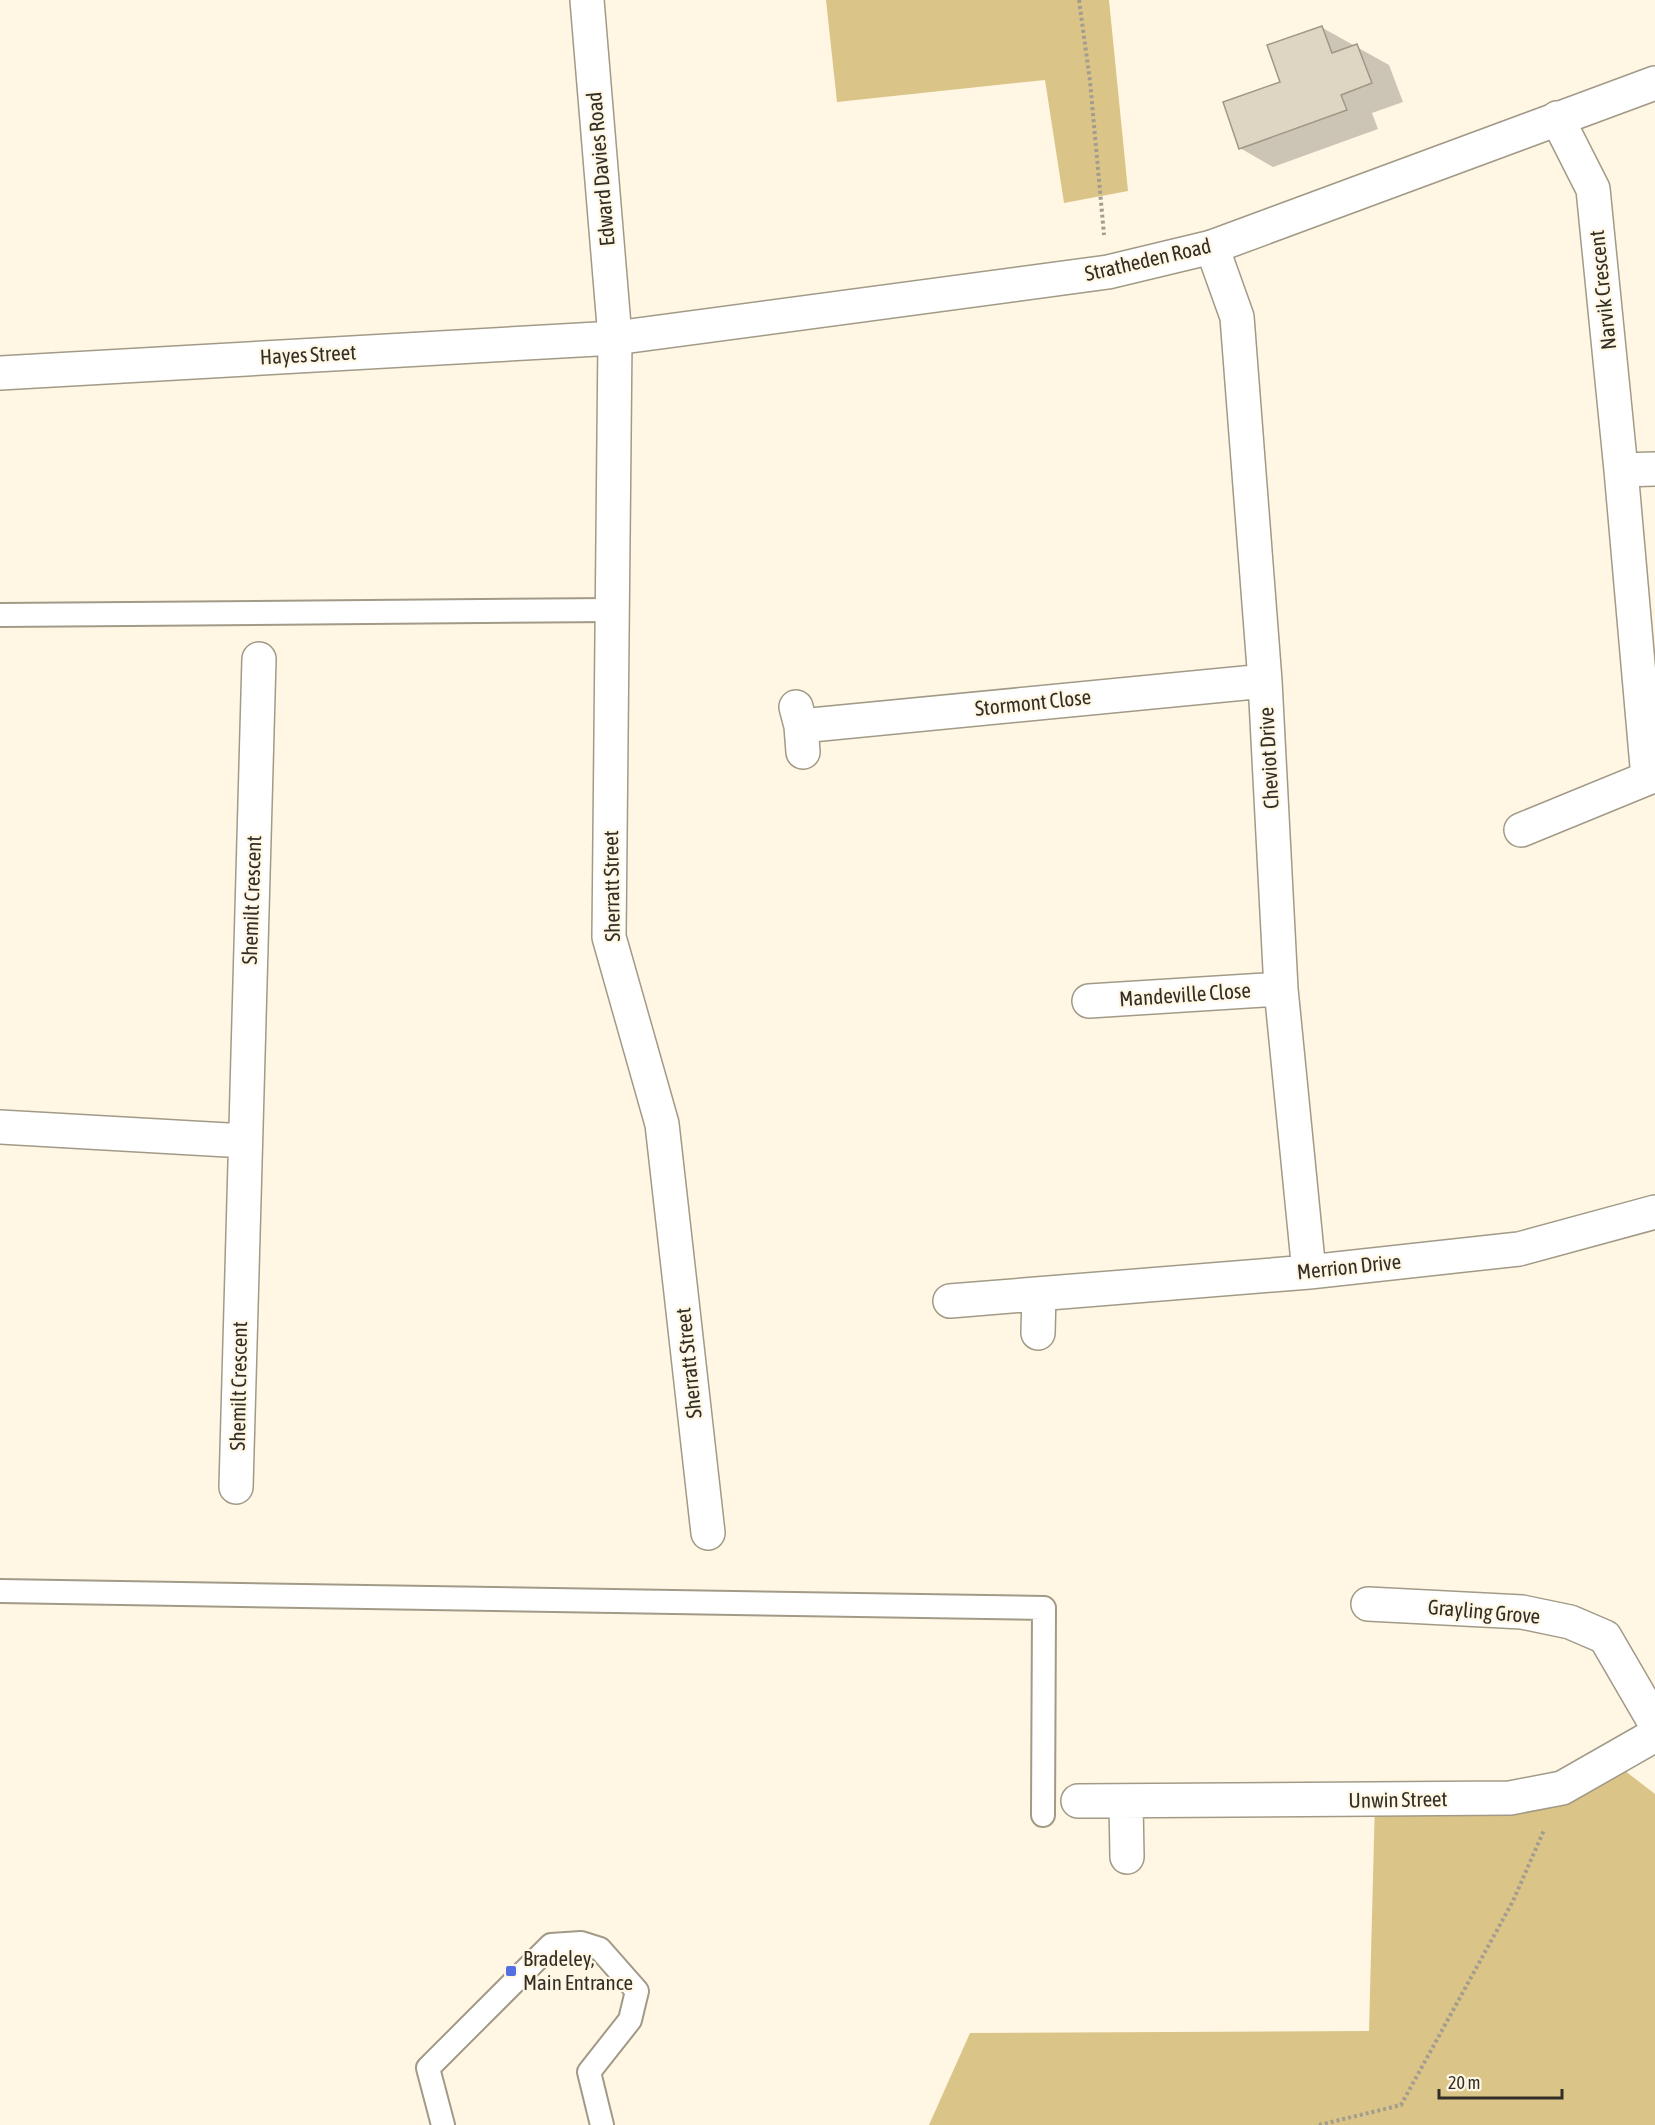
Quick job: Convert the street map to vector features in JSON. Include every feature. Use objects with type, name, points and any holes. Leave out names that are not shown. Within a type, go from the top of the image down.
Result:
[{"type":"street","name":"Edward Davies Road","points":[[587,0],[615,338]]},
{"type":"street","name":"Stratheden Road","points":[[615,338],[1108,272],[1212,247],[1655,83]]},
{"type":"street","name":"Narvik Crescent","points":[[1521,830],[1652,776],[1593,189],[1557,118]]},
{"type":"street","name":"Cheviot Drive","points":[[1212,247],[1237,317],[1265,681],[1281,989],[1309,1272]]},
{"type":"street","name":"Hayes Street","points":[[0,373],[615,338]]},
{"type":"street","name":"Sherratt Street","points":[[615,338],[609,937],[663,1124],[708,1533]]},
{"type":"street","points":[[1621,470],[1655,469]]},
{"type":"street","name":"Shemilt Crescent","points":[[236,1487],[259,658]]},
{"type":"street","name":"Stormont Close","points":[[800,728],[1265,681]]},
{"type":"street","name":"Mandeville Close","points":[[1089,1001],[1281,989]]},
{"type":"street","points":[[0,1127],[245,1141]]},
{"type":"street","name":"Merrion Drive","points":[[950,1301],[1309,1272],[1519,1249],[1655,1212]]},
{"type":"street","points":[[1038,1333],[1039,1294]]},
{"type":"street","name":"Grayling Grove","points":[[1368,1604],[1522,1612],[1570,1622],[1605,1637],[1655,1723]]},
{"type":"street","name":"Unwin Street","points":[[1078,1801],[1509,1798],[1562,1788],[1655,1735]]},
{"type":"street","points":[[1126,1802],[1127,1857]]},
{"type":"lane","points":[[0,615],[613,610]]},
{"type":"lane","points":[[0,1591],[1044,1608],[1043,1815]]},
{"type":"lane","points":[[443,2125],[428,2068],[551,1945],[581,1943],[600,1949],[637,1991],[630,2020],[589,2072],[602,2125]]},
{"type":"path","points":[[1078,0],[1090,81],[1108,272]]},
{"type":"path","points":[[1319,2125],[1401,2105],[1513,1901],[1562,1788]]},
{"type":"shaded area","points":[[826,0],[1109,0],[1128,191],[1064,203],[1045,80],[837,102]]},
{"type":"shaded area","points":[[1611,1760],[1655,1794],[1655,2125],[929,2125],[970,2033],[1369,2031],[1375,1800],[1562,1788]]},
{"type":"building","points":[[1322,26],[1332,53],[1357,44],[1372,83],[1341,95],[1347,110],[1239,149],[1223,102],[1280,82],[1267,45]]},
{"type":"place","name":"Bradeley, Main Entrance","points":[[511,1971]]}]
